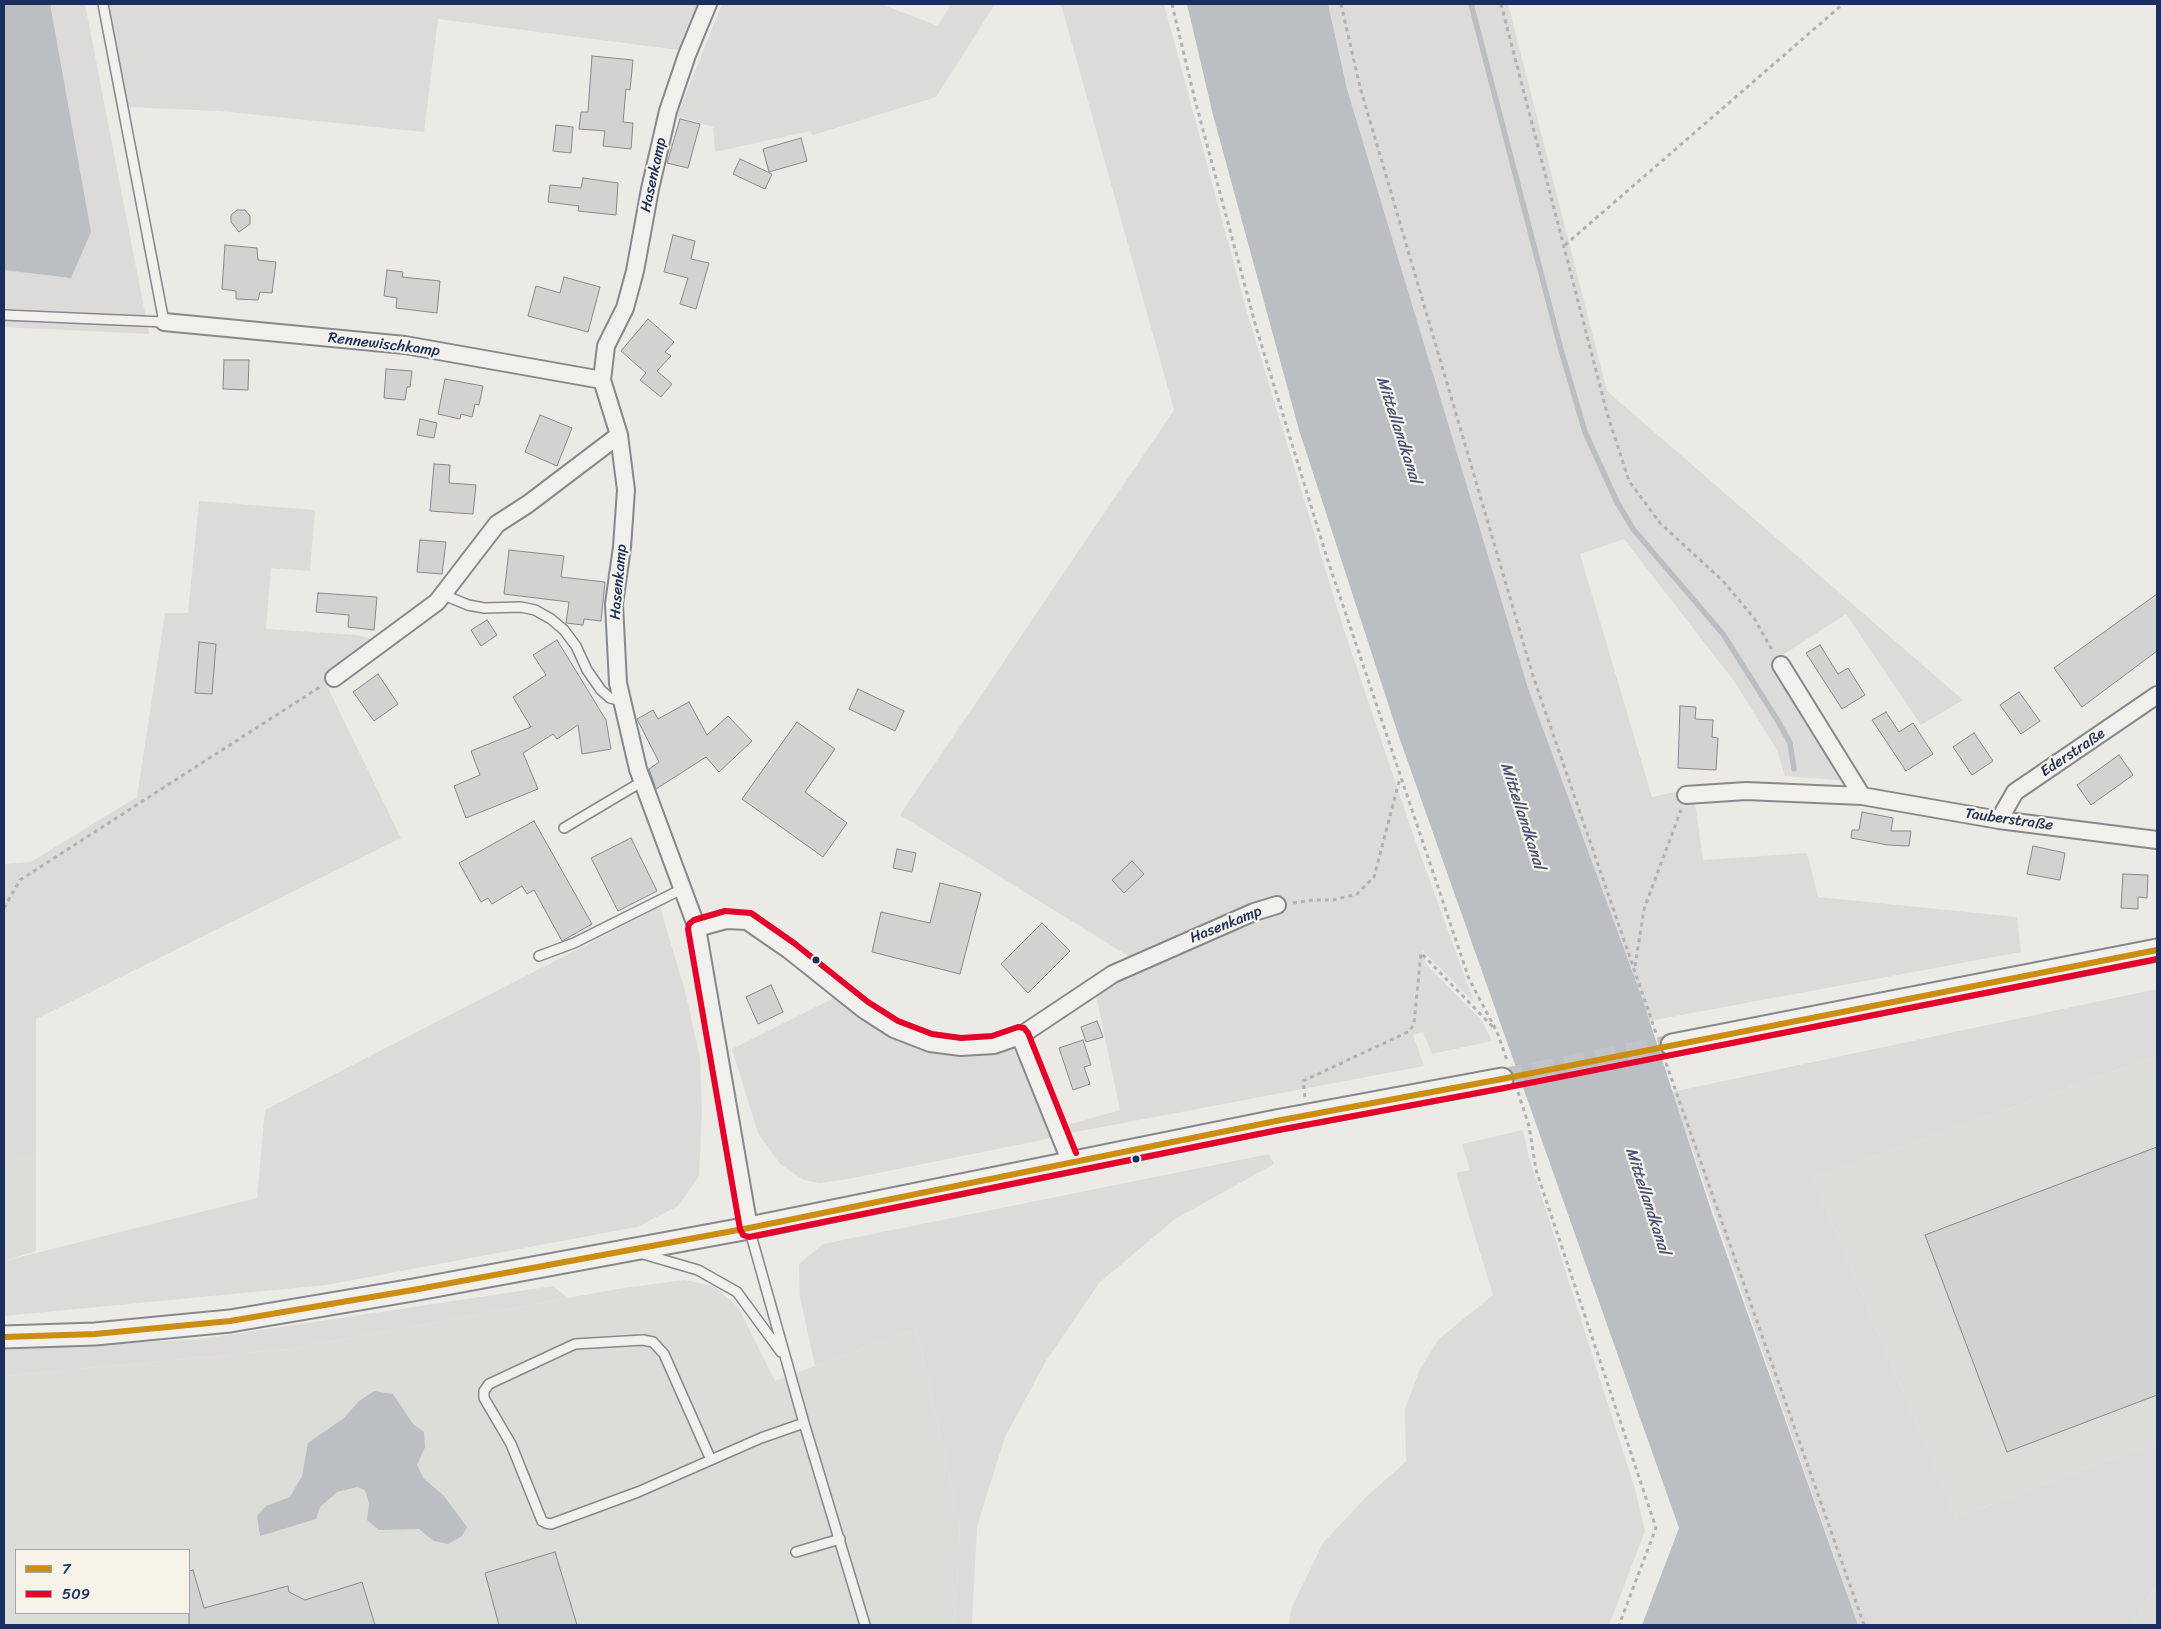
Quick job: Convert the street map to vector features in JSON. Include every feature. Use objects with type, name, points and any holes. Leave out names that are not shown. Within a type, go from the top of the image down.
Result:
[{"type":"street","name":"Hasenkamp","points":[[708,4],[686,55],[668,111],[650,189],[635,271],[625,308],[606,346],[602,380],[619,435],[626,490],[622,547],[614,604],[618,683],[643,781],[697,928],[749,1228]]},
{"type":"street","name":"Rennewischkamp","points":[[164,322],[405,345],[602,380]]},
{"type":"street","points":[[334,678],[396,634],[444,595],[497,524],[528,504],[619,435]]},
{"type":"street","points":[[1781,665],[1862,796]]},
{"type":"street","name":"Ederstraße","points":[[1999,820],[2015,792],[2157,695]]},
{"type":"street","name":"Tauberstraße","points":[[1686,795],[1746,791],[1862,796],[1999,820],[2157,840]]},
{"type":"street","name":"Hasenkamp","points":[[697,928],[726,920],[747,920],[789,950],[863,1009],[894,1029],[930,1043],[961,1047],[994,1045],[1020,1036],[1113,974],[1254,912],[1277,906]]},
{"type":"street","points":[[1665,1047],[2157,950]]},
{"type":"street","points":[[1020,1036],[1071,1163]]},
{"type":"street","points":[[4,1337],[95,1334],[230,1321],[749,1228],[1276,1121],[1510,1079]]},
{"type":"lane","points":[[4,315],[164,322],[103,4]]},
{"type":"lane","points":[[444,595],[468,606],[484,608],[521,607],[534,610],[552,619],[564,630],[576,646],[587,670],[601,690],[610,698],[622,701]]},
{"type":"lane","points":[[564,828],[643,781]]},
{"type":"lane","points":[[539,956],[574,943],[682,889]]},
{"type":"lane","points":[[749,1228],[804,1424],[865,1625]]},
{"type":"lane","points":[[630,1250],[698,1270],[736,1292],[785,1357]]},
{"type":"lane","points":[[711,1460],[664,1354],[652,1342],[643,1340],[575,1344],[489,1384],[484,1391],[484,1398],[511,1444],[542,1521],[551,1524],[605,1505],[711,1460],[761,1438],[804,1424]]},
{"type":"lane","points":[[796,1552],[840,1539]]},
{"type":"path","points":[[1172,4],[1195,100],[1256,328],[1327,558],[1469,979],[1498,1032],[1510,1079],[1530,1126],[1536,1170],[1656,1528],[1619,1625]]},
{"type":"path","points":[[1341,4],[1360,87],[1533,676],[1634,969],[1665,1047],[1864,1625]]},
{"type":"path","points":[[1501,4],[1607,413],[1629,481],[1660,523],[1723,581],[1754,618],[1781,665]]},
{"type":"path","points":[[1565,246],[1843,4]]},
{"type":"path","points":[[4,908],[20,880],[334,678]]},
{"type":"path","points":[[1277,906],[1313,900],[1333,900],[1358,894],[1374,876],[1400,777]]},
{"type":"path","points":[[1634,969],[1644,909],[1686,795]]},
{"type":"path","points":[[1305,1092],[1303,1081],[1410,1031],[1414,1023],[1421,953],[1498,1032]]},
{"type":"shaded area","points":[[4,4],[85,4],[149,334],[4,327]]},
{"type":"shaded area","points":[[108,4],[697,4],[679,50],[438,19],[424,132],[219,111],[128,107]]},
{"type":"shaded area","points":[[722,4],[881,4],[938,26],[951,4],[995,4],[936,97],[813,135],[810,131],[715,152],[713,127],[677,116]]},
{"type":"shaded area","points":[[1061,4],[1164,4],[1246,309],[1343,627],[1415,840],[1474,1002],[1422,950],[1426,964],[1482,1021],[1492,1041],[1432,1054],[1423,1032],[1413,1035],[1424,1066],[1065,1134],[1061,1127],[1120,1110],[1093,980],[1130,957],[900,815],[1174,410]]},
{"type":"shaded area","points":[[1328,4],[1508,4],[1607,391],[1963,700],[1921,725],[1846,614],[1775,660],[1849,781],[1785,776],[1777,750],[1734,681],[1624,539],[1580,554],[1652,797],[1693,788],[1703,860],[1807,853],[1818,897],[2017,917],[2021,952],[1649,1021],[1528,688],[1347,89]]},
{"type":"shaded area","points":[[199,501],[315,510],[310,571],[271,568],[266,629],[357,635],[385,643],[327,686],[401,838],[36,1019],[36,1156],[4,1163],[4,864],[31,862],[137,797],[165,613],[188,613]]},
{"type":"shaded area","points":[[660,907],[685,991],[700,1058],[702,1112],[699,1176],[678,1206],[637,1227],[326,1285],[4,1316],[4,1261],[257,1198],[265,1110]]},
{"type":"shaded area","points":[[2157,989],[2157,1056],[1813,1178],[1956,1518],[2157,1442],[2157,1585],[2131,1625],[1858,1625],[1672,1092]]},
{"type":"shaded area","points":[[836,997],[887,1032],[1012,1045],[1052,1138],[848,1179],[820,1183],[804,1180],[796,1175],[780,1164],[758,1133],[732,1049]]},
{"type":"shaded area","points":[[2157,1056],[2157,1442],[1956,1518],[1813,1178]]},
{"type":"shaded area","points":[[1523,1130],[1529,1157],[1635,1489],[1645,1531],[1609,1625],[1289,1625],[1291,1609],[1323,1543],[1368,1495],[1406,1462],[1405,1409],[1420,1369],[1439,1339],[1493,1295],[1456,1173],[1470,1170],[1462,1144]]},
{"type":"shaded area","points":[[1269,1154],[1274,1164],[1175,1219],[1099,1283],[1046,1361],[1005,1437],[977,1526],[972,1625],[955,1625],[960,1524],[917,1328],[815,1366],[800,1297],[799,1264],[823,1244]]},
{"type":"shaded area","points":[[36,1156],[36,1251],[4,1261],[4,1163]]},
{"type":"shaded area","points":[[685,1280],[714,1286],[738,1307],[775,1381],[917,1328],[960,1524],[955,1625],[4,1625],[4,1376],[288,1349],[623,1288]]},
{"type":"shaded area","points":[[553,1286],[568,1298],[288,1349],[4,1376],[4,1350],[201,1339]]},
{"type":"shaded area","points":[[2157,1585],[2157,1625],[2131,1625]]},
{"type":"water","points":[[4,4],[50,4],[91,232],[71,278],[4,270]]},
{"type":"water","name":"Mittellandkanal","points":[[1187,4],[1328,4],[1347,89],[1528,688],[1642,998],[1712,1213],[1858,1625],[1642,1625],[1679,1528],[1398,734],[1299,430],[1213,115]]},
{"type":"water","points":[[374,1391],[393,1394],[413,1424],[424,1432],[425,1447],[417,1465],[424,1479],[443,1495],[467,1527],[462,1536],[448,1544],[434,1541],[419,1529],[379,1530],[367,1520],[369,1503],[365,1490],[357,1487],[337,1492],[320,1507],[316,1519],[260,1536],[257,1516],[266,1506],[290,1497],[302,1476],[308,1443],[344,1418],[359,1401]]},
{"type":"building","points":[[592,56],[633,60],[630,90],[626,89],[623,122],[633,123],[631,149],[603,146],[605,131],[579,129],[581,112],[588,112]]},
{"type":"building","points":[[680,119],[700,124],[688,168],[667,163]]},
{"type":"building","points":[[556,125],[573,127],[571,153],[553,151]]},
{"type":"building","points":[[801,138],[807,161],[769,172],[763,149]]},
{"type":"building","points":[[740,159],[772,174],[765,189],[733,174]]},
{"type":"building","points":[[583,178],[618,183],[616,215],[578,211],[579,206],[548,202],[550,185],[581,188]]},
{"type":"building","points":[[237,210],[245,210],[250,216],[250,224],[239,232],[231,222],[231,215]]},
{"type":"building","points":[[673,235],[695,241],[691,259],[709,263],[696,309],[680,304],[688,278],[664,272]]},
{"type":"building","points":[[225,245],[257,248],[258,260],[276,262],[272,293],[260,292],[258,300],[236,299],[236,291],[222,289]]},
{"type":"building","points":[[387,270],[403,272],[402,277],[440,281],[437,313],[396,308],[397,298],[384,296]]},
{"type":"building","points":[[564,277],[600,287],[588,332],[528,316],[536,286],[560,293]]},
{"type":"building","points":[[648,319],[674,342],[665,352],[671,356],[657,371],[672,384],[661,397],[640,380],[646,373],[621,351]]},
{"type":"building","points":[[224,360],[249,360],[248,390],[223,389]]},
{"type":"building","points":[[386,369],[412,371],[410,387],[407,387],[405,400],[384,398]]},
{"type":"building","points":[[445,379],[483,386],[479,405],[475,404],[472,417],[461,414],[460,419],[438,414]]},
{"type":"building","points":[[540,415],[572,428],[557,466],[525,452]]},
{"type":"building","points":[[420,419],[437,423],[434,438],[417,435]]},
{"type":"building","points":[[434,464],[450,465],[449,483],[476,485],[473,514],[430,511]]},
{"type":"building","points":[[420,540],[446,542],[442,574],[417,572]]},
{"type":"building","points":[[509,550],[564,556],[561,577],[605,582],[601,621],[584,619],[583,625],[566,623],[569,602],[504,594]]},
{"type":"building","points":[[318,593],[377,597],[374,630],[348,627],[349,615],[316,612]]},
{"type":"building","points":[[2157,594],[2157,651],[2082,707],[2054,668]]},
{"type":"building","points":[[487,620],[497,635],[481,646],[471,630]]},
{"type":"building","points":[[557,640],[606,720],[611,749],[582,754],[578,725],[557,739],[553,734],[523,753],[538,789],[466,818],[454,786],[480,775],[471,751],[531,727],[513,697],[546,675],[533,655]]},
{"type":"building","points":[[199,642],[216,644],[212,694],[195,693]]},
{"type":"building","points":[[1820,645],[1838,674],[1848,668],[1865,695],[1842,709],[1806,653]]},
{"type":"building","points":[[378,674],[398,704],[374,721],[353,692]]},
{"type":"building","points":[[858,689],[904,711],[895,731],[849,709]]},
{"type":"building","points":[[2019,692],[2040,721],[2021,734],[2000,705]]},
{"type":"building","points":[[689,702],[707,735],[728,716],[752,741],[719,772],[706,757],[656,789],[649,769],[659,762],[637,719],[653,710],[658,719]]},
{"type":"building","points":[[1680,706],[1696,707],[1695,719],[1713,720],[1712,737],[1718,738],[1716,770],[1678,768]]},
{"type":"building","points":[[1886,712],[1899,732],[1913,723],[1933,754],[1906,771],[1872,720]]},
{"type":"building","points":[[797,722],[835,749],[805,792],[847,823],[823,857],[742,799]]},
{"type":"building","points":[[1974,733],[1993,761],[1972,775],[1953,747]]},
{"type":"building","points":[[2119,755],[2133,775],[2091,805],[2077,785]]},
{"type":"building","points":[[1862,812],[1893,818],[1891,831],[1911,831],[1909,846],[1888,845],[1851,838],[1852,830],[1859,830]]},
{"type":"building","points":[[534,821],[592,924],[562,941],[534,890],[527,894],[522,886],[492,904],[488,898],[481,902],[459,863]]},
{"type":"building","points":[[631,838],[657,891],[618,911],[591,858]]},
{"type":"building","points":[[2033,846],[2065,853],[2060,880],[2027,874]]},
{"type":"building","points":[[897,849],[916,853],[912,872],[893,868]]},
{"type":"building","points":[[1132,861],[1144,874],[1124,893],[1112,880]]},
{"type":"building","points":[[2123,874],[2148,875],[2147,898],[2138,897],[2138,909],[2121,908]]},
{"type":"building","points":[[940,883],[981,893],[960,974],[872,952],[881,912],[930,923]]},
{"type":"building","points":[[1042,923],[1070,951],[1028,993],[1001,964]]},
{"type":"building","points":[[771,985],[783,1012],[758,1024],[746,997]]},
{"type":"building","points":[[1097,1021],[1103,1037],[1086,1042],[1081,1027]]},
{"type":"building","points":[[1083,1040],[1091,1065],[1084,1067],[1090,1084],[1073,1090],[1059,1048]]},
{"type":"building","points":[[2157,1147],[2157,1395],[2007,1452],[1925,1235]]},
{"type":"building","points":[[555,1552],[577,1625],[499,1625],[485,1573]]},
{"type":"building","points":[[193,1570],[204,1608],[288,1586],[289,1592],[305,1600],[362,1582],[375,1625],[189,1625],[190,1571]]},
{"type":"waterway","points":[[1471,4],[1561,350],[1585,432],[1617,502],[1633,529],[1723,634],[1778,721],[1790,743],[1794,769]]},
{"type":"tunnel","points":[[1502,1079],[1672,1045]]},
{"type":"transit line","name":"509","points":[[1076,1153],[1028,1033],[1024,1028],[1018,1027],[992,1036],[961,1038],[932,1034],[898,1021],[868,1002],[794,943],[751,913],[725,911],[694,920],[689,924],[688,929],[740,1229],[743,1235],[749,1237],[1278,1130],[1504,1088],[2157,959]]},
{"type":"transit line","name":"7","points":[[4,1337],[95,1334],[230,1321],[413,1290],[749,1228],[1276,1121],[1502,1079],[2157,950]]}]
